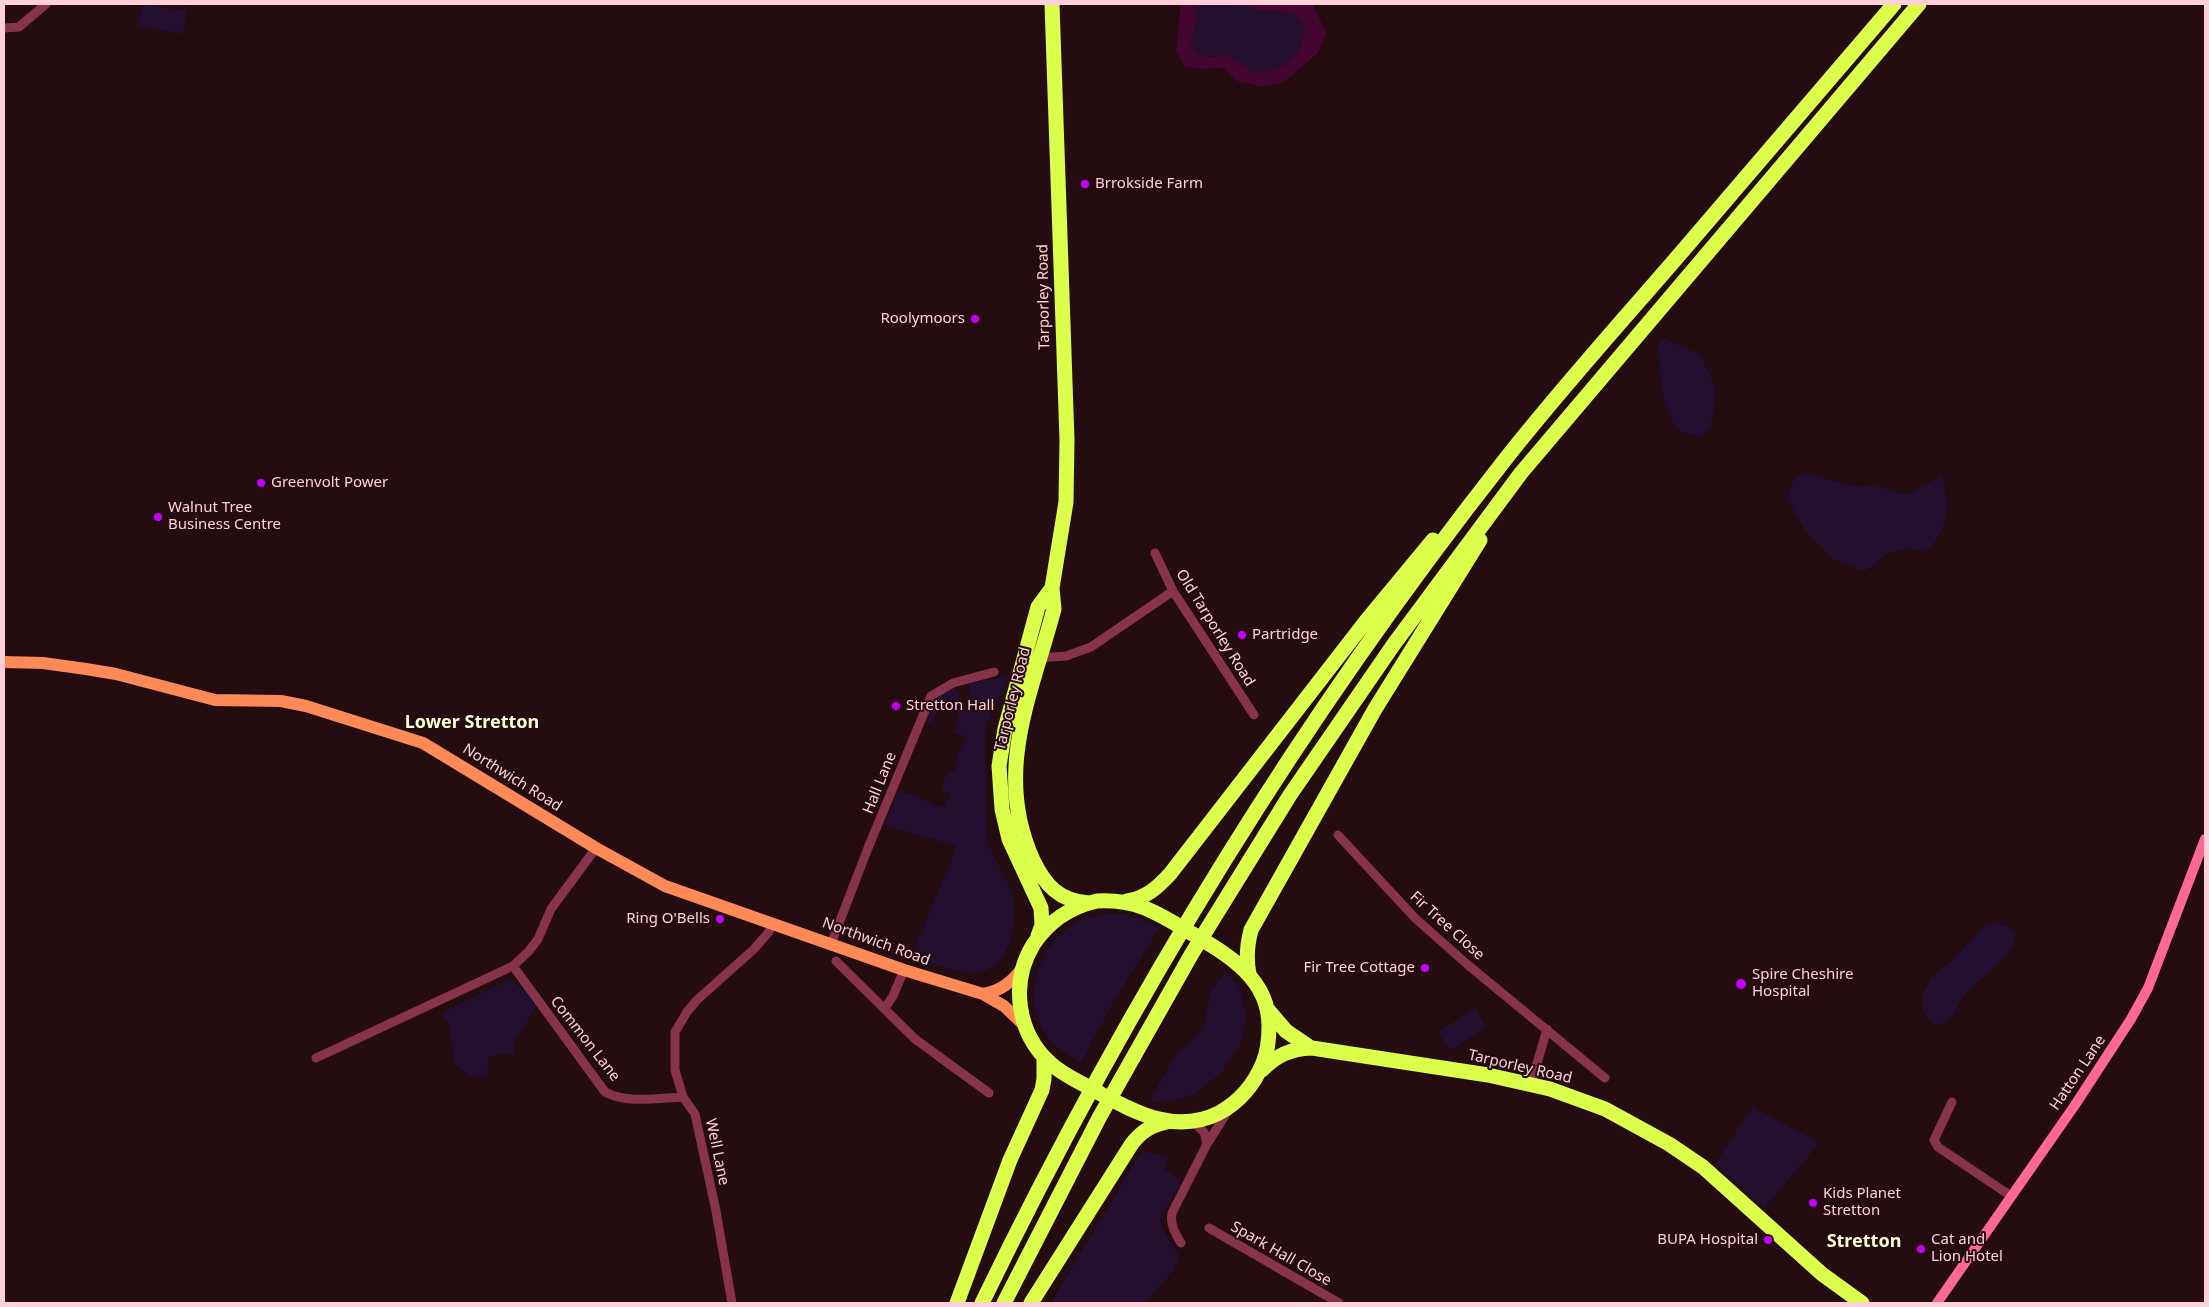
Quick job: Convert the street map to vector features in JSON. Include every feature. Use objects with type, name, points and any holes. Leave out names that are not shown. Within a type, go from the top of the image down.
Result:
[{"type":"highway","name":"Tarporley Road","points":[[1052,4],[1067,468],[1066,502],[1052,588],[1054,610],[1025,712],[1016,754],[1015,796],[1024,838],[1047,884],[1063,898],[1089,903]]},
{"type":"highway","points":[[1169,1122],[1142,1115],[1060,1070],[1044,1057],[1027,1028],[1019,1002],[1020,980],[1023,967],[1037,940],[1058,918],[1089,903],[1127,901],[1142,898],[1159,886],[1170,874],[1403,574],[1504,460],[1566,384],[1894,4]]},
{"type":"highway","points":[[1004,1303],[1099,1118],[1191,955],[1290,795],[1394,644],[1521,473],[1919,4]]},
{"type":"highway","points":[[982,1303],[1049,1168],[1120,1039],[1175,942],[1235,844],[1368,645],[1504,460]]},
{"type":"highway","points":[[1249,974],[1247,957],[1252,930],[1310,823],[1375,709],[1521,473]]},
{"type":"highway","name":"Tarporley Road","points":[[1037,940],[1042,925],[1041,908],[1009,839],[1002,809],[999,766],[1005,729],[1038,607],[1052,588]]},
{"type":"highway","points":[[1031,1303],[1131,1145],[1144,1131],[1154,1125],[1192,1121],[1214,1115],[1234,1103],[1248,1089],[1259,1073],[1269,1042],[1268,1010],[1256,983],[1249,974],[1212,945],[1143,906],[1127,901]]},
{"type":"highway","name":"Tarporley Road","points":[[1268,1010],[1286,1032],[1312,1048]]},
{"type":"highway","name":"Tarporley Road","points":[[1259,1073],[1280,1055],[1298,1049],[1312,1048],[1488,1075],[1531,1084],[1572,1096],[1605,1109],[1669,1144],[1703,1167],[1822,1274],[1862,1303]]},
{"type":"highway","points":[[957,1303],[1010,1160],[1034,1108],[1044,1079],[1044,1057]]},
{"type":"main road","name":"Northwich Road","points":[[4,662],[43,663],[116,674],[215,700],[281,701],[306,706],[423,743],[596,848],[673,889],[948,985],[983,994],[1004,1006],[1027,1028]]},
{"type":"main road","name":"Hatton Lane","points":[[1937,1303],[2085,1090],[2131,1020],[2148,988],[2205,839]]},
{"type":"main road","points":[[983,994],[1008,984],[1023,967]]},
{"type":"street","points":[[4,28],[18,27],[46,4]]},
{"type":"street","name":"Old Tarporley Road","points":[[1155,553],[1173,591],[1254,715]]},
{"type":"street","points":[[1023,664],[1042,656],[1066,656],[1082,652],[1173,591]]},
{"type":"street","name":"Hall Lane","points":[[831,944],[868,848],[931,696],[952,683],[994,672]]},
{"type":"street","name":"Fir Tree Close","points":[[1338,835],[1415,918],[1605,1078]]},
{"type":"street","points":[[316,1058],[513,966],[529,951],[538,939],[551,909],[596,848]]},
{"type":"street","name":"Well Lane","points":[[732,1303],[726,1279],[716,1212],[695,1114],[682,1097],[675,1070],[675,1032],[680,1021],[698,1000],[764,938],[773,924]]},
{"type":"street","points":[[836,961],[915,1039],[989,1093]]},
{"type":"street","name":"Common Lane","points":[[513,966],[606,1092],[615,1097],[640,1099],[682,1097]]},
{"type":"street","points":[[885,1008],[893,996],[904,970]]},
{"type":"street","points":[[1531,1084],[1547,1029]]},
{"type":"street","points":[[1952,1102],[1936,1133],[1934,1140],[1938,1147],[2011,1196]]},
{"type":"street","points":[[1181,1243],[1174,1231],[1171,1219],[1172,1213],[1208,1144],[1234,1103]]},
{"type":"street","points":[[1192,1121],[1204,1132],[1208,1144]]},
{"type":"street","name":"Spark Hall Close","points":[[1209,1228],[1339,1303]]},
{"type":"shaded area","points":[[142,4],[187,11],[183,34],[138,26]]},
{"type":"shaded area","points":[[1181,4],[1194,4],[1195,6],[1197,21],[1190,44],[1196,54],[1211,57],[1227,55],[1256,73],[1277,68],[1292,59],[1301,45],[1304,24],[1293,13],[1259,10],[1241,4],[1313,4],[1326,33],[1318,53],[1284,82],[1262,87],[1237,81],[1224,68],[1203,69],[1185,67],[1176,51]]},
{"type":"shaded area","points":[[1194,4],[1241,4],[1259,10],[1293,13],[1305,24],[1301,45],[1292,59],[1285,64],[1256,73],[1227,55],[1211,57],[1196,55],[1190,44],[1197,21]]},
{"type":"shaded area","points":[[1664,338],[1701,355],[1715,386],[1715,404],[1710,428],[1702,437],[1683,432],[1675,426],[1669,416],[1663,392],[1658,343]]},
{"type":"shaded area","points":[[1809,473],[1854,487],[1877,486],[1906,495],[1942,476],[1947,508],[1944,524],[1935,542],[1927,552],[1907,548],[1885,555],[1864,572],[1835,560],[1804,529],[1787,498],[1794,478]]},
{"type":"shaded area","points":[[1009,676],[985,728],[985,754],[987,841],[1013,895],[1014,922],[1010,942],[1002,959],[984,972],[955,971],[911,957],[957,846],[883,825],[899,790],[933,803],[935,808],[945,807],[950,794],[941,790],[947,772],[954,771],[965,737],[953,732],[959,716],[954,714],[969,703],[970,683]]},
{"type":"shaded area","points":[[953,688],[959,690],[960,698],[945,711],[939,709],[932,724],[924,721],[935,702]]},
{"type":"shaded area","points":[[1113,913],[1125,914],[1160,927],[1112,1005],[1081,1063],[1056,1046],[1043,1029],[1037,1014],[1034,997],[1036,981],[1048,949],[1059,936],[1072,925],[1082,920]]},
{"type":"shaded area","points":[[1999,923],[2011,928],[2015,934],[2015,942],[2004,958],[1964,995],[1950,1020],[1935,1027],[1923,1012],[1923,993],[1933,975],[1948,964],[1987,924]]},
{"type":"shaded area","points":[[1225,971],[1239,986],[1246,1016],[1243,1040],[1222,1072],[1195,1094],[1169,1102],[1149,1101],[1175,1056],[1203,1029],[1211,992]]},
{"type":"shaded area","points":[[510,979],[538,1002],[524,1028],[514,1040],[515,1055],[498,1055],[489,1058],[487,1075],[471,1077],[455,1064],[449,1025],[441,1013]]},
{"type":"shaded area","points":[[1475,1008],[1486,1027],[1450,1051],[1438,1032]]},
{"type":"shaded area","points":[[1752,1107],[1820,1143],[1764,1208],[1715,1164]]},
{"type":"shaded area","points":[[1142,1151],[1169,1157],[1163,1169],[1182,1180],[1160,1220],[1166,1236],[1180,1256],[1173,1271],[1145,1303],[1051,1303]]},
{"type":"place","name":"Brrokside Farm","points":[[1085,184]]},
{"type":"place","name":"Roolymoors","points":[[975,319]]},
{"type":"place","name":"Greenvolt Power","points":[[261,483]]},
{"type":"place","name":"Walnut Tree Business Centre","points":[[158,517]]},
{"type":"place","name":"Partridge","points":[[1242,635]]},
{"type":"place","name":"Stretton Hall","points":[[896,706]]},
{"type":"place","name":"Ring O'Bells","points":[[720,919]]},
{"type":"place","name":"Fir Tree Cottage","points":[[1425,968]]},
{"type":"place","name":"Spire Cheshire Hospital","points":[[1741,984]]},
{"type":"place","name":"Kids Planet Stretton","points":[[1813,1203]]},
{"type":"place","name":"BUPA Hospital","points":[[1768,1240]]},
{"type":"place","name":"Cat and Lion Hotel","points":[[1921,1249]]},
{"type":"district","name":"Lower Stretton","points":[[472,723]]},
{"type":"district","name":"Stretton","points":[[1864,1242]]}]
